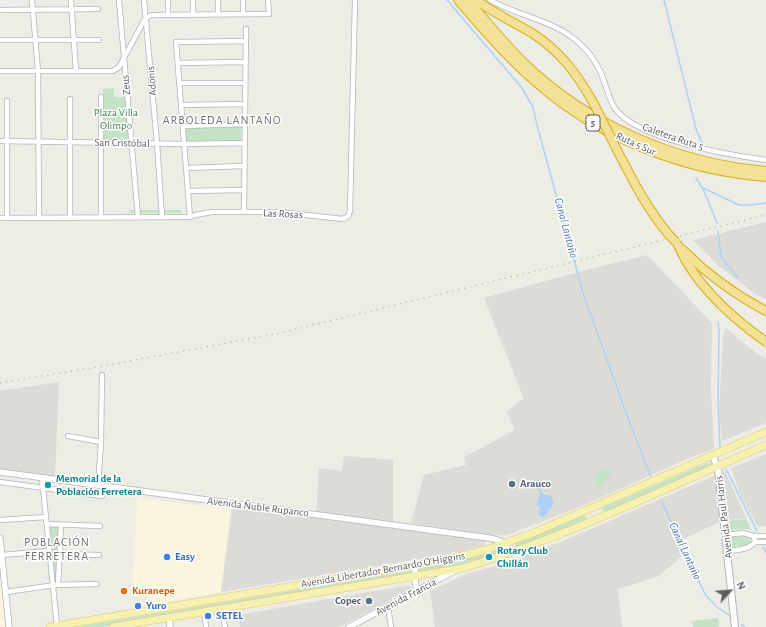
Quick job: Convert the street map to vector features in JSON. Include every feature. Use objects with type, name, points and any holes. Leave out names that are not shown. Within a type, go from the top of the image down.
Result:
[{"type":"highway","name":"Ruta 5 Sur","points":[[458,0],[499,47],[530,77],[555,98],[594,124],[636,145],[677,160],[719,171],[766,177]]},
{"type":"highway","name":"Ruta 5 Sur","points":[[468,0],[507,45],[534,72],[568,99],[604,122],[644,141],[682,155],[724,165],[766,171]]},
{"type":"highway","points":[[476,0],[498,15],[531,33],[553,49],[576,73],[594,104],[645,204],[654,218],[677,244],[698,264],[738,294],[766,311]]},
{"type":"highway","points":[[677,244],[690,267],[715,298],[744,325],[766,342]]},
{"type":"main road","name":"Avenida Libertador Bernardo O'Higgins","points":[[54,626],[452,559],[506,544],[531,534],[766,432]]},
{"type":"main road","name":"Avenida Libertador Bernardo O'Higgins","points":[[113,627],[463,568],[510,553],[597,519],[766,445]]},
{"type":"main road","name":"Avenida Paul Harris","points":[[713,456],[718,466],[735,627]]},
{"type":"main road","points":[[592,508],[597,519]]},
{"type":"main road","points":[[298,586],[300,591],[298,596]]},
{"type":"street","points":[[32,0],[38,70],[38,218]]},
{"type":"street","points":[[71,0],[76,71]]},
{"type":"street","name":"Zeus","points":[[119,0],[138,217]]},
{"type":"street","name":"Adonis","points":[[144,0],[162,217]]},
{"type":"street","points":[[168,0],[168,14]]},
{"type":"street","points":[[193,0],[193,14]]},
{"type":"street","points":[[218,0],[218,14]]},
{"type":"street","points":[[243,0],[243,14]]},
{"type":"street","points":[[0,71],[113,70],[119,67],[146,17],[153,14],[269,14],[268,0]]},
{"type":"street","name":"Las Rosas","points":[[0,218],[190,217],[204,213],[279,212],[344,219],[348,216],[350,211],[355,0]]},
{"type":"street","name":"Caletera Ruta 5","points":[[490,0],[510,10],[551,25],[578,42],[596,64],[615,108],[624,118],[657,134],[688,144],[727,154],[766,160]]},
{"type":"street","points":[[0,10],[98,9]]},
{"type":"street","points":[[244,212],[246,29]]},
{"type":"street","points":[[0,40],[99,40]]},
{"type":"street","points":[[190,217],[176,42],[246,41]]},
{"type":"street","points":[[178,63],[245,62]]},
{"type":"street","points":[[179,84],[245,83]]},
{"type":"street","points":[[101,97],[101,217]]},
{"type":"street","points":[[70,99],[70,218]]},
{"type":"street","points":[[7,101],[7,218]]},
{"type":"street","points":[[181,105],[245,104]]},
{"type":"street","points":[[182,126],[245,124]]},
{"type":"street","name":"San Cristóbal","points":[[0,142],[38,141],[184,144],[244,143]]},
{"type":"street","points":[[186,168],[244,166]]},
{"type":"street","points":[[188,191],[244,190]]},
{"type":"street","points":[[98,486],[101,442],[102,375]]},
{"type":"street","points":[[68,436],[101,442]]},
{"type":"street","name":"Avenida Ñuble Rupanco","points":[[0,472],[482,536],[498,539],[506,544]]},
{"type":"street","points":[[42,478],[53,586],[54,626]]},
{"type":"street","points":[[0,482],[102,496]]},
{"type":"street","points":[[0,520],[46,517]]},
{"type":"street","points":[[46,524],[100,526]]},
{"type":"street","points":[[58,585],[61,525]]},
{"type":"street","points":[[726,535],[743,533],[754,536],[766,536]]},
{"type":"street","points":[[728,551],[745,549],[753,545],[754,536]]},
{"type":"street","points":[[0,538],[9,627]]},
{"type":"street","points":[[754,542],[766,542]]},
{"type":"street","points":[[506,544],[510,553]]},
{"type":"street","points":[[2,555],[49,551]]},
{"type":"street","points":[[60,554],[99,555]]},
{"type":"street","points":[[416,566],[414,576],[417,592]]},
{"type":"street","name":"Avenida Francia","points":[[349,627],[463,568]]},
{"type":"street","points":[[6,592],[58,585],[97,584]]},
{"type":"street","points":[[388,607],[391,627]]},
{"type":"street","points":[[222,609],[226,627]]},
{"type":"street","points":[[204,612],[206,627]]},
{"type":"street","points":[[169,618],[170,627]]},
{"type":"shaded area","points":[[766,222],[766,299],[755,294],[719,266],[693,240]]},
{"type":"shaded area","points":[[647,255],[712,323],[711,389],[714,449],[689,458],[580,507],[507,535],[485,535],[411,523],[424,475],[466,465],[464,457],[515,430],[507,412],[519,401],[524,399],[484,298]]},
{"type":"shaded area","points":[[726,328],[756,353],[766,359],[766,423],[722,441],[719,412],[723,336]]},
{"type":"shaded area","points":[[59,382],[55,477],[0,469],[0,391]]},
{"type":"shaded area","points":[[766,454],[766,526],[758,526],[739,492],[731,468]]},
{"type":"shaded area","points":[[344,456],[393,460],[393,516],[395,529],[485,540],[485,546],[444,555],[221,592],[232,507],[316,518],[319,468],[342,471]]},
{"type":"shaded area","points":[[725,471],[746,518],[722,521],[678,541],[682,556],[659,576],[618,589],[622,627],[435,627],[430,591],[469,573],[500,565],[563,541]]},
{"type":"shaded area","points":[[137,498],[231,510],[221,592],[147,605],[146,586],[133,586]]},
{"type":"shaded area","points":[[0,575],[6,627],[0,627]]},
{"type":"shaded area","points":[[409,585],[410,590],[339,627],[240,627],[238,615]]},
{"type":"green space","name":"Plaza Villa Olimpo","points":[[114,88],[114,97],[126,97],[131,141],[104,140],[103,89]]},
{"type":"green space","points":[[241,126],[241,141],[186,143],[184,128]]},
{"type":"green space","points":[[129,210],[181,210],[182,213],[129,213]]},
{"type":"green space","points":[[707,463],[711,463],[712,465],[606,511],[603,511],[602,509],[604,507]]},
{"type":"green space","points":[[605,469],[609,470],[611,473],[600,488],[598,487],[594,476]]},
{"type":"green space","points":[[582,516],[586,517],[587,519],[517,547],[515,545],[516,543]]},
{"type":"green space","points":[[746,519],[751,530],[731,530],[729,521]]},
{"type":"green space","points":[[50,527],[59,527],[58,582],[55,582]]},
{"type":"green space","points":[[731,537],[750,537],[751,541],[748,545],[732,547]]},
{"type":"green space","points":[[501,549],[503,553],[462,565],[103,627],[77,627],[415,570]]},
{"type":"green space","points":[[718,618],[719,627],[693,627],[692,621]]},
{"type":"water","points":[[537,479],[541,483],[541,492],[551,496],[554,502],[545,517],[539,515],[540,507],[536,504],[540,496],[534,485],[534,480]]},
{"type":"waterway","name":"Canal Lantaño","points":[[447,0],[522,88],[533,107],[583,293],[629,421],[651,477]]},
{"type":"waterway","points":[[664,0],[696,129],[703,146]]},
{"type":"waterway","points":[[696,178],[704,191],[717,223]]},
{"type":"waterway","points":[[701,187],[739,205],[766,203]]},
{"type":"waterway","points":[[718,231],[721,257],[738,278]]},
{"type":"waterway","points":[[718,322],[718,403],[720,447]]},
{"type":"waterway","points":[[726,469],[757,531]]},
{"type":"waterway","name":"Canal Lantaño","points":[[661,500],[705,594],[716,606],[730,616]]},
{"type":"waterway","points":[[763,547],[766,552]]},
{"type":"waterway","name":"Canal Lantaño","points":[[741,624],[745,627]]},
{"type":"railway","points":[[0,383],[103,366],[280,333],[766,215]]},
{"type":"place","name":"Arauco","points":[[512,484]]},
{"type":"place","name":"Memorial de la Población Ferretera","points":[[48,485]]},
{"type":"place","name":"Easy","points":[[167,557]]},
{"type":"place","name":"Rotary Club Chillán","points":[[489,557]]},
{"type":"place","name":"Kuranepe","points":[[124,591]]},
{"type":"place","name":"Copec","points":[[369,601]]},
{"type":"place","name":"Yuro","points":[[138,606]]},
{"type":"place","name":"SETEL","points":[[208,616]]},
{"type":"district","name":"ARBOLEDA LANTAÑO","points":[[222,120]]},
{"type":"district","name":"POBLACIÓN FERRETERA","points":[[57,549]]}]
